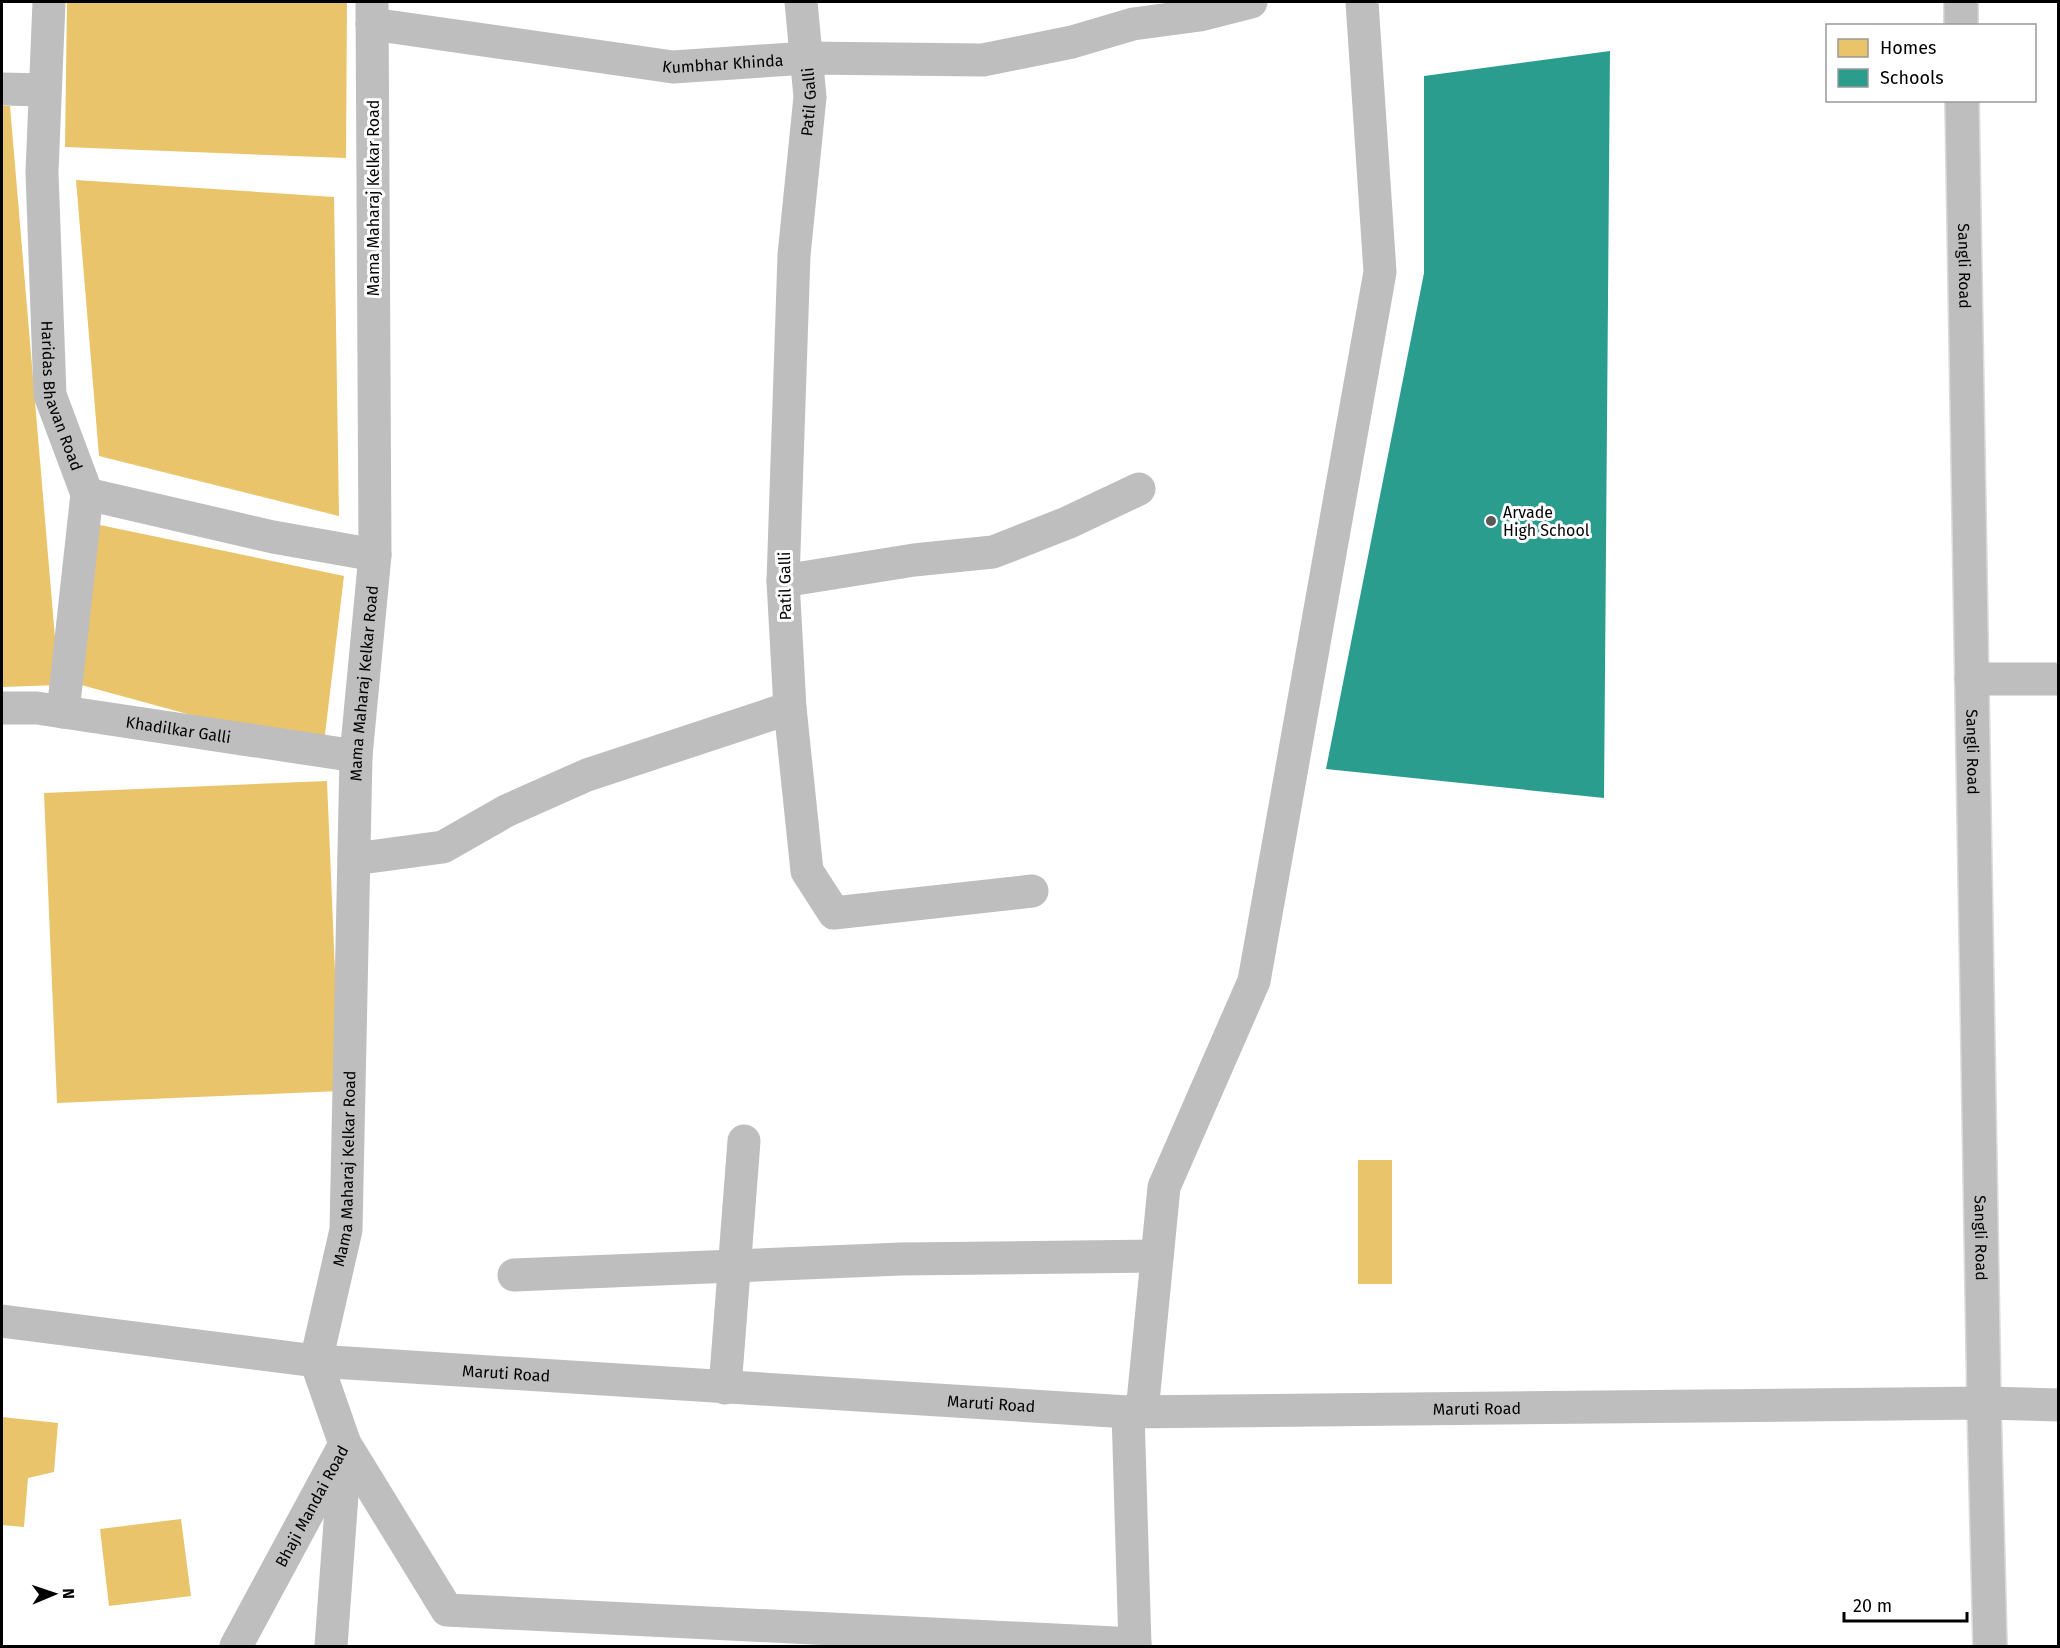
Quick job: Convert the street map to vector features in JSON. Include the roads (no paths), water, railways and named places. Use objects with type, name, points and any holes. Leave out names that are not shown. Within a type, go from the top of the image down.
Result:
[{"type":"main road","name":"Haridas Bhavan Road","points":[[49,2],[42,172],[50,395],[87,494],[273,537],[375,555]]},
{"type":"main road","name":"Patil Galli","points":[[801,2],[810,97],[794,255],[783,581],[790,708],[807,871],[834,913],[1032,891]]},
{"type":"main road","name":"Kumbhar Khinda","points":[[372,13],[673,67],[807,58],[983,60],[1072,42],[1133,24],[1200,15],[1251,2]]},
{"type":"main road","points":[[345,1444],[447,1610],[1135,1645],[1135,1412],[1157,1256],[1164,1187],[1254,981],[1380,272],[1362,2]]},
{"type":"main road","points":[[1960,2],[1961,24]]},
{"type":"main road","name":"Mama Maharaj Kelkar Road","points":[[316,1361],[346,1230],[356,756],[375,555],[372,13]]},
{"type":"main road","points":[[2,89],[45,90]]},
{"type":"main road","name":"Sangli Road","points":[[1962,102],[1990,1647]]},
{"type":"main road","points":[[783,581],[915,560],[993,552],[1067,523],[1139,489]]},
{"type":"main road","points":[[63,712],[87,494]]},
{"type":"main road","points":[[1971,679],[2058,679]]},
{"type":"main road","name":"Khadilkar Galli","points":[[2,708],[37,708],[356,756]]},
{"type":"main road","points":[[354,859],[443,847],[506,811],[587,775],[790,708]]},
{"type":"main road","points":[[725,1388],[744,1141]]},
{"type":"main road","points":[[514,1275],[901,1259],[1157,1256]]},
{"type":"main road","name":"Maruti Road","points":[[2,1321],[316,1361],[1135,1412],[1984,1403],[2058,1405]]},
{"type":"main road","name":"Bhaji Mandai Road","points":[[236,1647],[345,1444],[316,1361]]},
{"type":"main road","points":[[332,1647],[345,1444]]},
{"type":"place","name":"Arvade High School","points":[[1491,521]]}]
